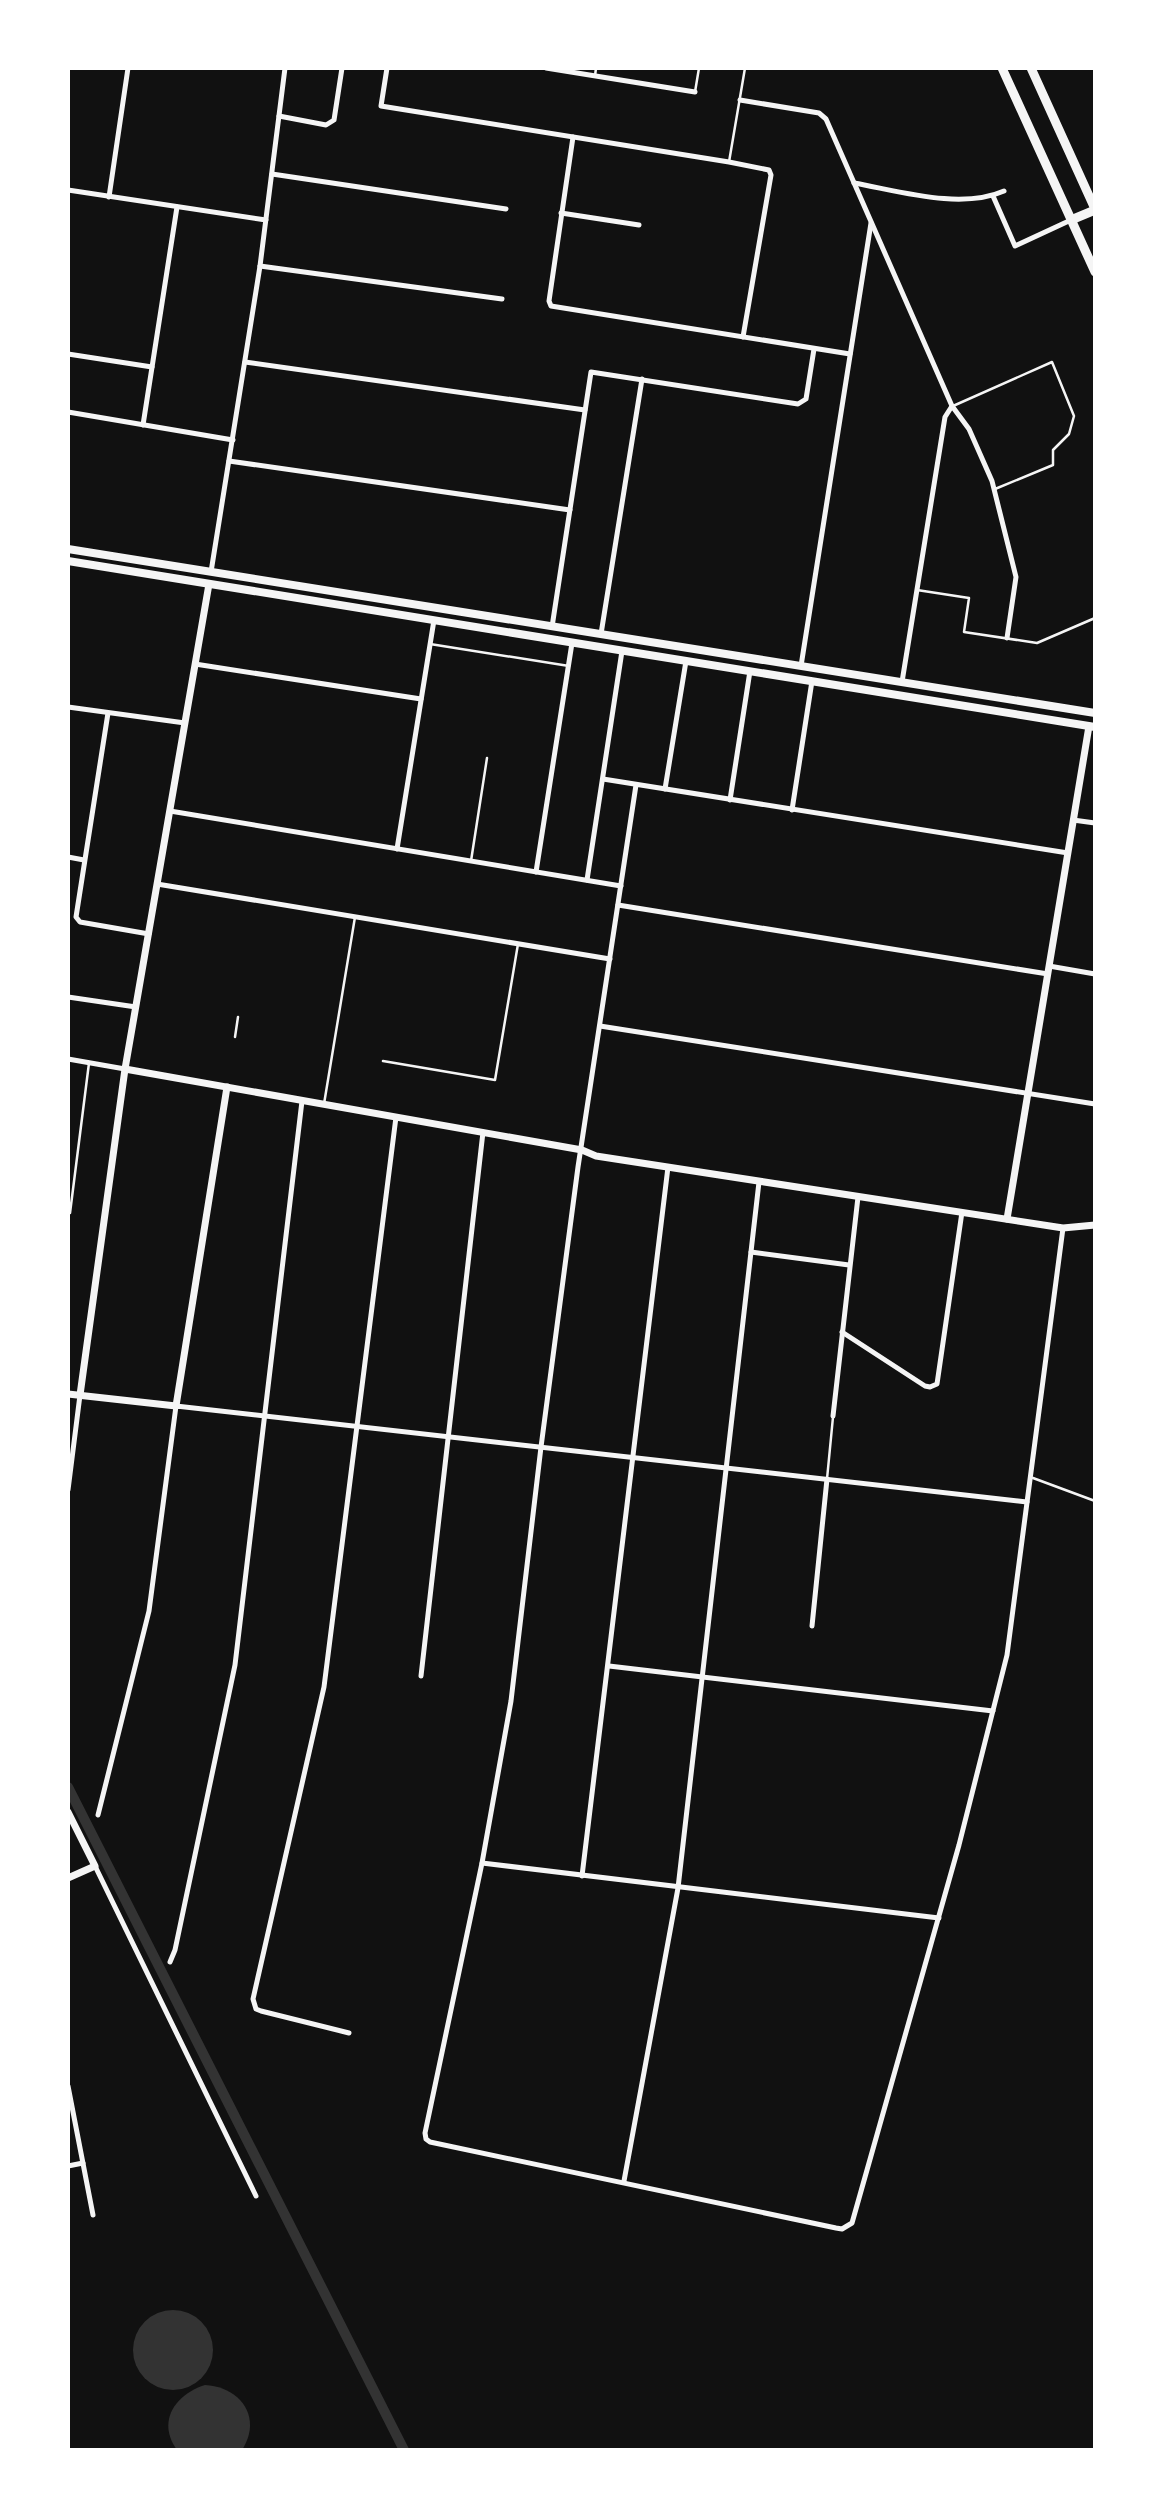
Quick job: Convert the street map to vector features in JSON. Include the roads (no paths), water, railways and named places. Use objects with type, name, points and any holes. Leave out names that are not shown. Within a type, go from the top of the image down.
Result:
[{"type":"main road","points":[[1002,68],[1095,272]]},
{"type":"main road","points":[[1031,68],[1095,210],[1071,220]]},
{"type":"main road","points":[[68,549],[1093,713],[1092,727],[68,561]]},
{"type":"main road","points":[[209,584],[211,572]]},
{"type":"main road","points":[[434,620],[436,608]]},
{"type":"main road","points":[[549,639],[552,626]]},
{"type":"main road","points":[[572,643],[575,630]]},
{"type":"main road","points":[[750,671],[752,659]]},
{"type":"main road","points":[[813,681],[814,668]]},
{"type":"street","points":[[109,197],[128,68]]},
{"type":"street","points":[[211,572],[260,266],[285,68]]},
{"type":"street","points":[[279,116],[326,125],[331,123],[334,120],[342,68]]},
{"type":"street","points":[[387,68],[381,106],[766,168],[771,175],[743,337]]},
{"type":"street","points":[[546,68],[695,92]]},
{"type":"street","points":[[740,100],[822,114],[952,406],[969,429],[995,489],[1016,577],[1007,638]]},
{"type":"street","points":[[573,137],[549,301],[551,306],[850,354]]},
{"type":"street","points":[[272,174],[506,209]]},
{"type":"street","points":[[854,183],[952,200],[993,196],[1004,191]]},
{"type":"street","points":[[68,190],[266,220]]},
{"type":"street","points":[[993,196],[1015,246],[1071,220]]},
{"type":"street","points":[[143,425],[177,207]]},
{"type":"street","points":[[561,213],[639,225]]},
{"type":"street","points":[[802,666],[871,221]]},
{"type":"street","points":[[260,266],[502,299]]},
{"type":"street","points":[[552,626],[591,372],[802,403],[806,400],[814,349]]},
{"type":"street","points":[[68,354],[152,367]]},
{"type":"street","points":[[245,362],[585,410]]},
{"type":"street","points":[[601,634],[642,379]]},
{"type":"street","points":[[902,682],[944,417],[952,406]]},
{"type":"street","points":[[68,412],[233,440]]},
{"type":"street","points":[[229,461],[570,510]]},
{"type":"street","points":[[68,1490],[125,1069],[209,584]]},
{"type":"street","points":[[397,849],[434,620]]},
{"type":"street","points":[[536,872],[572,643]]},
{"type":"street","points":[[587,880],[622,651]]},
{"type":"street","points":[[665,789],[686,661]]},
{"type":"street","points":[[195,664],[421,699]]},
{"type":"street","points":[[730,800],[750,671]]},
{"type":"street","points":[[792,810],[813,681]]},
{"type":"street","points":[[68,707],[185,723]]},
{"type":"street","points":[[108,713],[76,914],[78,920],[149,934]]},
{"type":"street","points":[[1007,1219],[1073,820],[1092,727]]},
{"type":"street","points":[[603,779],[1068,853]]},
{"type":"street","points":[[636,785],[541,1447],[512,1701],[482,1863],[428,2119],[426,2138],[430,2142],[836,2228],[842,2229],[852,2223],[939,1917],[1007,1655],[1063,1228]]},
{"type":"street","points":[[170,811],[621,886]]},
{"type":"street","points":[[1073,820],[1095,823]]},
{"type":"street","points":[[68,858],[84,860]]},
{"type":"street","points":[[157,884],[610,959]]},
{"type":"street","points":[[618,905],[1048,970],[1095,974]]},
{"type":"street","points":[[68,997],[136,1007]]},
{"type":"street","points":[[600,1026],[1095,1104]]},
{"type":"street","points":[[68,1059],[582,1150],[596,1156],[1063,1228],[1095,1226]]},
{"type":"street","points":[[98,1815],[149,1611],[176,1406],[227,1087]]},
{"type":"street","points":[[170,1962],[175,1950],[235,1665],[302,1101]]},
{"type":"street","points":[[349,2033],[261,2011],[256,2009],[253,1999],[324,1687],[396,1117]]},
{"type":"street","points":[[421,1676],[483,1132]]},
{"type":"street","points":[[582,1876],[668,1167]]},
{"type":"street","points":[[624,2181],[678,1888],[759,1182]]},
{"type":"street","points":[[833,1416],[858,1197]]},
{"type":"street","points":[[842,1332],[925,1386],[937,1384],[962,1212]]},
{"type":"street","points":[[751,1252],[849,1265]]},
{"type":"street","points":[[68,1394],[1027,1502]]},
{"type":"street","points":[[811,1626],[827,1479]]},
{"type":"street","points":[[609,1667],[993,1712]]},
{"type":"street","points":[[68,1812],[256,2196]]},
{"type":"street","points":[[482,1863],[939,1917]]},
{"type":"street","points":[[68,1878],[95,1866]]},
{"type":"street","points":[[68,2086],[93,2215]]},
{"type":"street","points":[[68,2166],[83,2163]]},
{"type":"lane","points":[[595,76],[596,68]]},
{"type":"lane","points":[[695,92],[699,68]]},
{"type":"lane","points":[[729,162],[745,68]]},
{"type":"lane","points":[[952,406],[1052,362],[1073,410],[1072,428],[1053,450],[1053,465],[995,489]]},
{"type":"lane","points":[[917,590],[969,598],[964,632],[1037,643],[1095,618]]},
{"type":"lane","points":[[430,644],[569,666]]},
{"type":"lane","points":[[471,861],[487,758]]},
{"type":"lane","points":[[324,1104],[355,917]]},
{"type":"lane","points":[[383,1061],[495,1080],[518,944]]},
{"type":"lane","points":[[235,1037],[238,1017]]},
{"type":"lane","points":[[70,1213],[89,1062]]},
{"type":"lane","points":[[827,1479],[833,1416]]},
{"type":"lane","points":[[1030,1477],[1095,1502]]},
{"type":"waterway","points":[[68,1787],[404,2450]]}]
